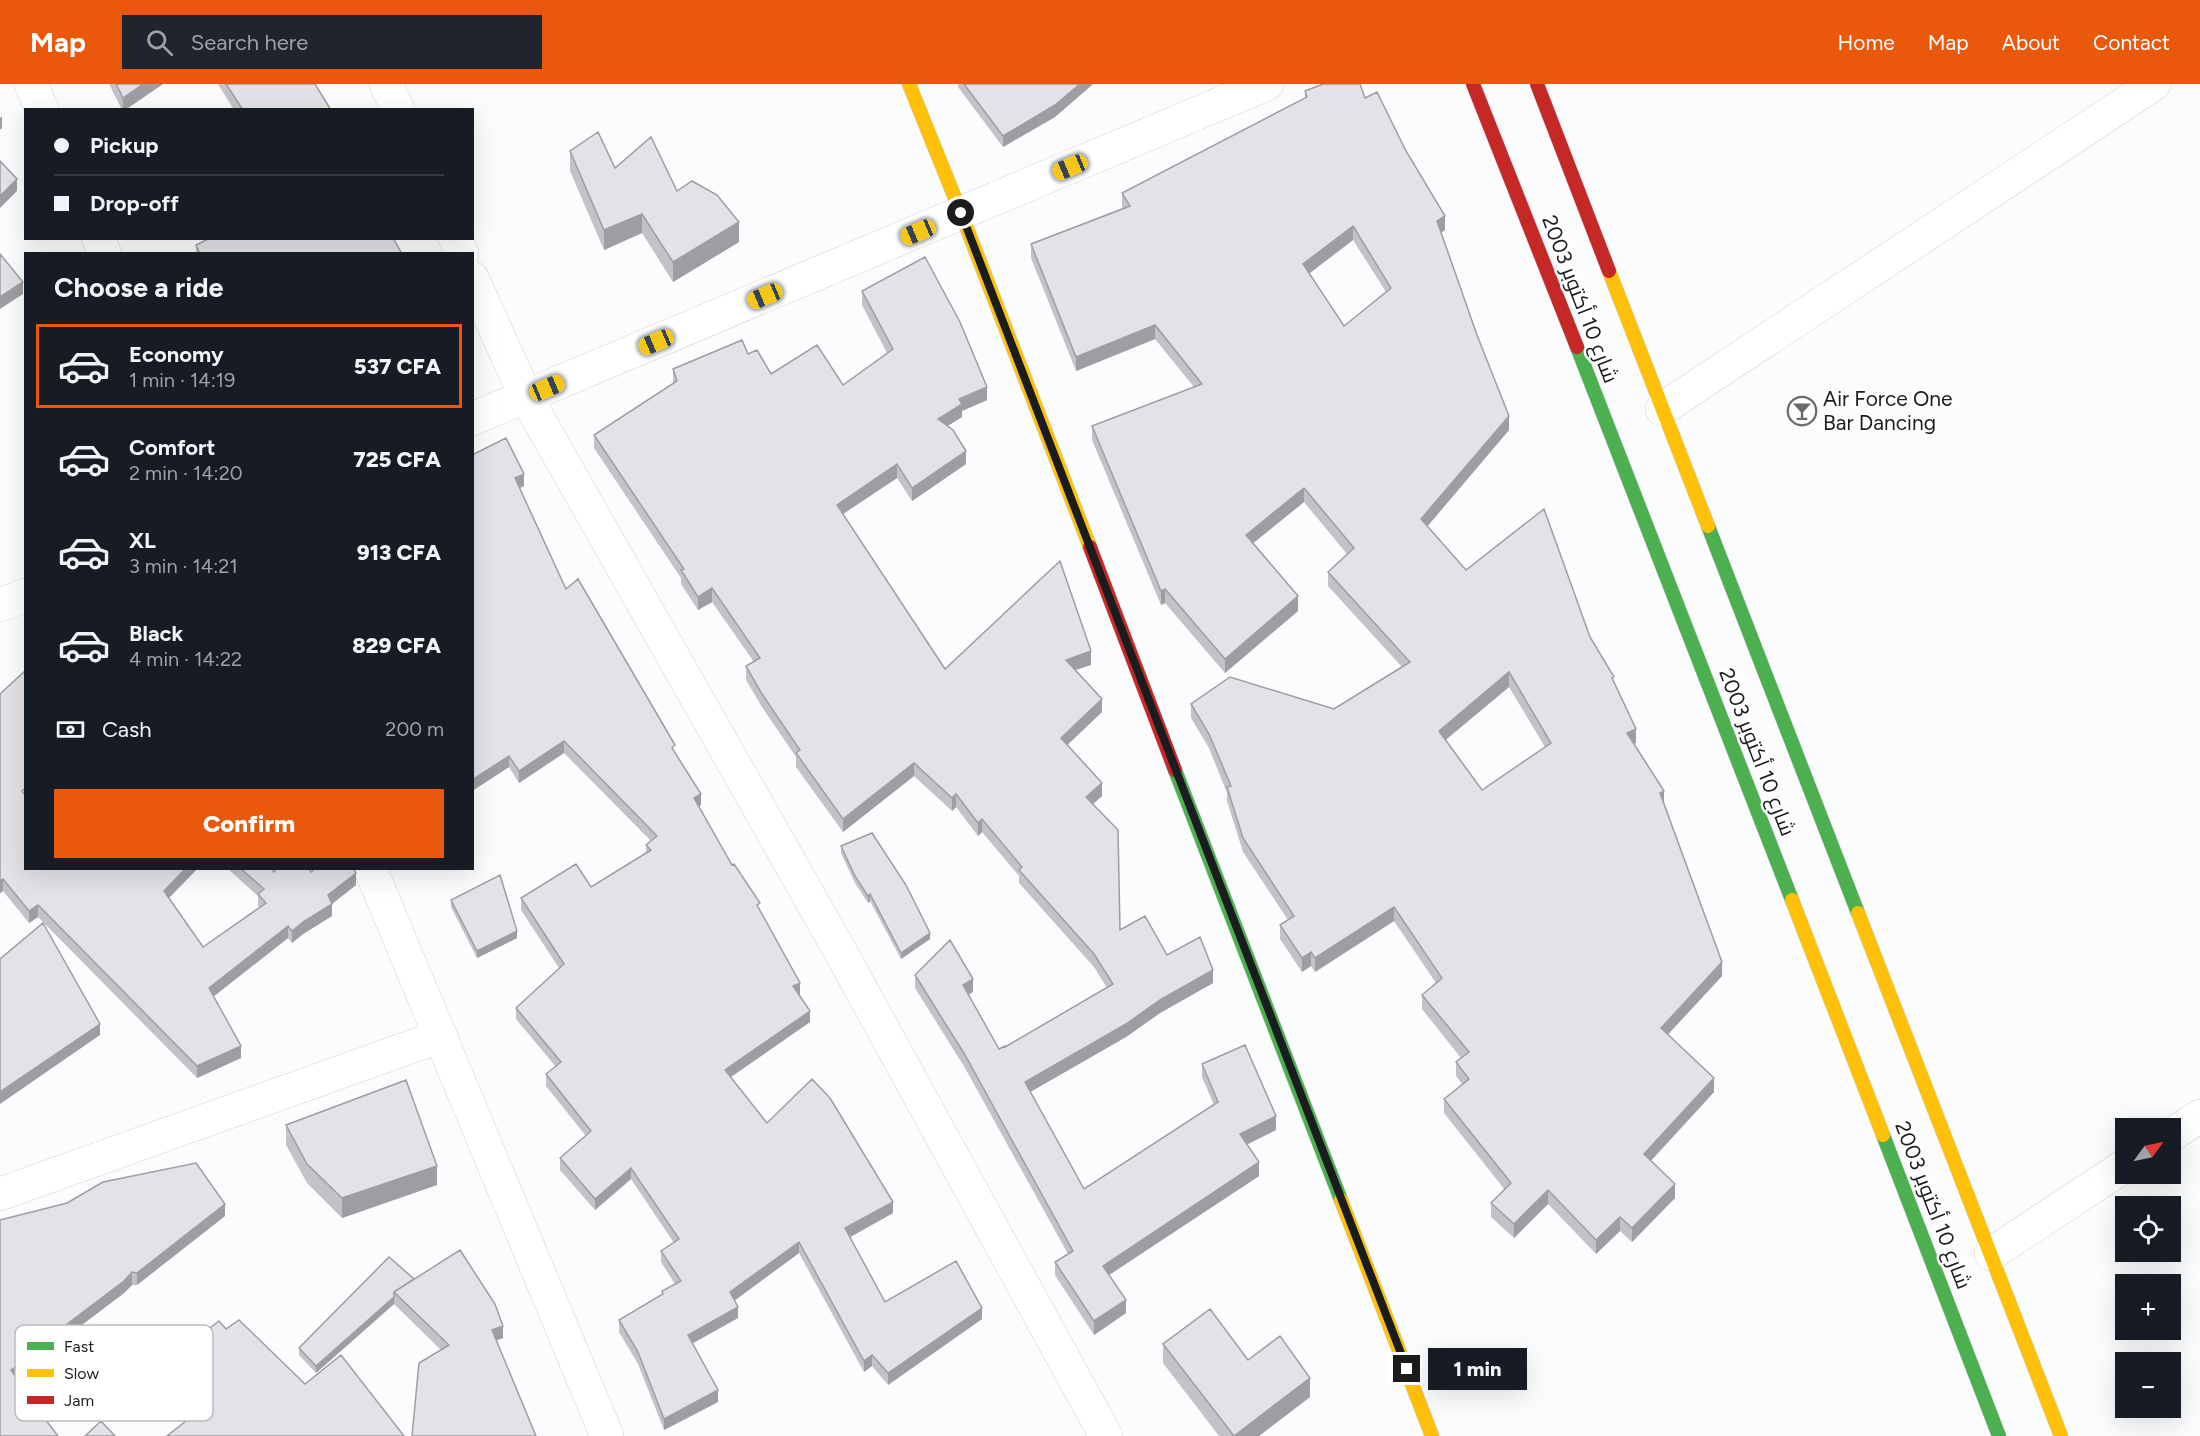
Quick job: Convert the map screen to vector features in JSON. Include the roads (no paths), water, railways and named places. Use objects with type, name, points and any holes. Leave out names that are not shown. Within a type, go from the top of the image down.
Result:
[{"type":"main road","points":[[909,84],[961,213],[1432,1436]]},
{"type":"main road","name":"شارع 10 أكتوبر 2003","points":[[1473,84],[2000,1436]]},
{"type":"main road","name":"شارع 10 أكتوبر 2003","points":[[1537,84],[2061,1436]]},
{"type":"street","points":[[31,84],[41,108]]},
{"type":"street","points":[[386,84],[397,108]]},
{"type":"street","points":[[474,418],[1267,84]]},
{"type":"street","points":[[1662,409],[2154,84]]},
{"type":"street","points":[[474,282],[526,397],[839,949],[1106,1436]]},
{"type":"street","points":[[0,605],[24,596]]},
{"type":"street","points":[[371,870],[607,1436]]},
{"type":"street","points":[[0,1194],[441,1035]]},
{"type":"street","points":[[2181,1129],[2200,1116]]},
{"type":"street","points":[[1990,1254],[2115,1172]]},
{"type":"place","name":"Air Force One Bar Dancing","points":[[1802,411]]}]
